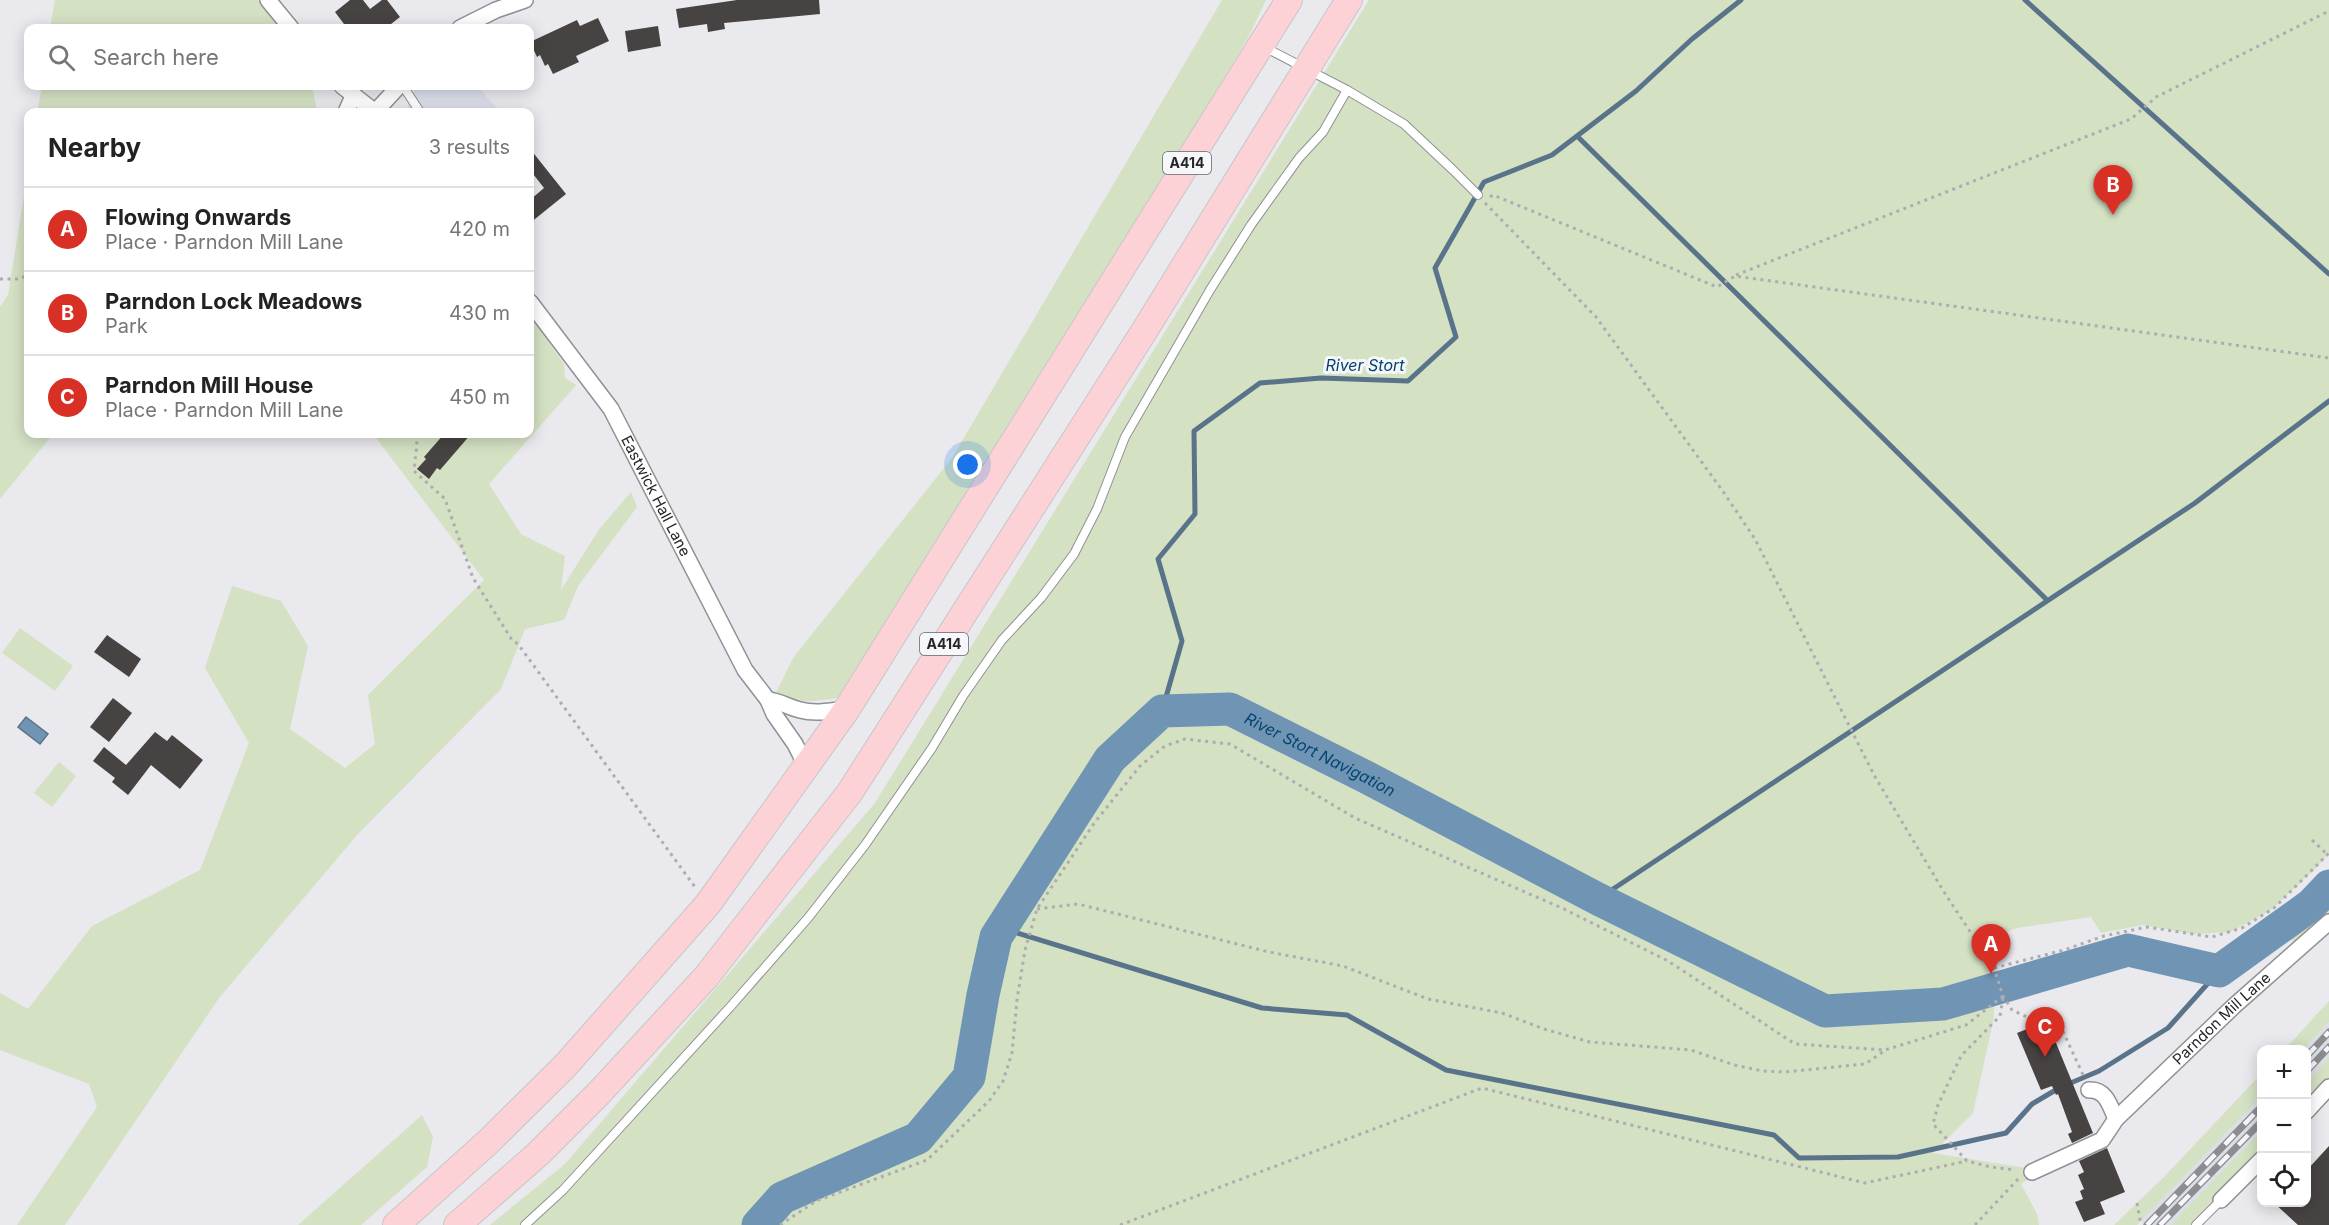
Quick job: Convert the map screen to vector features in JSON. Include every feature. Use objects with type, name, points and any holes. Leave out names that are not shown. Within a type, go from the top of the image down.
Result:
[{"type":"highway","name":"A414","points":[[396,1225],[488,1142],[565,1066],[708,904],[847,709],[1289,0]]},
{"type":"highway","name":"A414","points":[[457,1225],[538,1154],[706,977],[849,792],[1143,333],[1349,0]]},
{"type":"street","points":[[268,0],[288,24]]},
{"type":"street","points":[[468,24],[496,10],[525,0]]},
{"type":"street","points":[[346,90],[370,108]]},
{"type":"street","points":[[379,108],[397,90]]},
{"type":"street","points":[[348,108],[353,96]]},
{"type":"street","name":"Eastwick Hall Lane","points":[[534,307],[611,409],[745,670],[768,700],[807,768]]},
{"type":"street","points":[[768,700],[783,702],[791,708],[812,713],[847,709]]},
{"type":"street","name":"Parndon Mill Lane","points":[[2032,1172],[2103,1140],[2116,1119],[2234,1006],[2329,922]]},
{"type":"street","points":[[2311,1107],[2329,1087]]},
{"type":"street","points":[[2090,1090],[2096,1089],[2104,1094],[2116,1119]]},
{"type":"street","points":[[2221,1200],[2257,1163]]},
{"type":"lane","points":[[1260,45],[1347,90],[1404,124],[1478,195]]},
{"type":"lane","points":[[404,90],[417,108]]},
{"type":"lane","points":[[525,1225],[563,1190],[731,1006],[808,918],[865,845],[932,748],[963,696],[1002,640],[1041,598],[1074,554],[1097,509],[1125,438],[1210,290],[1251,225],[1299,158],[1323,132],[1347,90]]},
{"type":"lane","points":[[2196,1225],[2221,1200]]},
{"type":"path","points":[[1486,200],[1493,195],[1717,287],[1735,276],[2135,116],[2152,101],[2329,11]]},
{"type":"path","points":[[1478,195],[1596,317],[1715,480],[1755,539],[1874,775],[1944,892],[1994,968],[2003,996],[2012,1010],[2026,1017],[2054,1012],[2078,1063]]},
{"type":"path","points":[[1735,276],[2329,358]]},
{"type":"path","points":[[0,279],[24,277]]},
{"type":"path","points":[[416,438],[414,471],[445,499],[473,578],[512,640],[518,644],[708,904]]},
{"type":"path","points":[[780,1225],[816,1201],[927,1160],[989,1101],[1003,1081],[1012,1053],[1025,950],[1037,909],[1095,822],[1140,766],[1165,747],[1185,739],[1230,744],[1355,818],[1564,909],[1668,961],[1795,1044],[1885,1050]]},
{"type":"path","points":[[1994,968],[2064,950],[2104,936],[2142,928],[2212,937],[2242,928],[2274,908],[2328,854],[2312,840]]},
{"type":"path","points":[[1037,909],[1078,904],[1269,952],[1343,966],[1428,999],[1502,1013],[1544,1029],[1590,1042],[1691,1050],[1734,1065],[1763,1071],[1785,1072],[1865,1064],[1885,1050],[1966,1025],[2003,996]]},
{"type":"path","points":[[1967,1161],[1933,1124],[1938,1105],[1961,1056],[2000,1016],[2003,996]]},
{"type":"path","points":[[1119,1225],[1482,1088],[1865,1183],[1967,1161],[1991,1167],[2032,1172]]},
{"type":"path","points":[[1975,1225],[2019,1178],[2032,1172]]},
{"type":"path","points":[[2137,1203],[2141,1225]]},
{"type":"shaded area","points":[[415,90],[481,90],[496,108],[408,108]]},
{"type":"shaded area","points":[[2329,1022],[2329,1057],[2311,1077],[2311,1045],[2308,1045]]},
{"type":"shaded area","points":[[2257,1101],[2257,1135],[2170,1225],[2143,1225],[2142,1220]]},
{"type":"green space","points":[[55,0],[258,0],[279,24],[51,24]]},
{"type":"green space","points":[[1222,0],[1266,0],[1249,36],[1022,412],[848,685],[838,698],[823,700],[798,701],[776,693],[793,658],[952,458]]},
{"type":"green space","points":[[1369,0],[2329,0],[2329,853],[2271,910],[2230,932],[2194,934],[2143,925],[2101,933],[2091,917],[2017,928],[1988,939],[1985,964],[1996,991],[1993,1022],[1973,1113],[1933,1153],[2026,1168],[2030,1178],[2021,1184],[2037,1214],[2039,1225],[490,1225],[565,1164],[875,803]]},
{"type":"green space","points":[[41,90],[313,90],[317,108],[38,108]]},
{"type":"green space","points":[[24,196],[24,438],[50,438],[0,499],[0,307],[8,295]]},
{"type":"green space","points":[[534,321],[564,364],[565,378],[576,385],[534,433]]},
{"type":"green space","points":[[376,438],[529,438],[489,484],[521,534],[565,556],[561,590],[600,528],[631,492],[637,507],[578,586],[564,620],[525,629],[501,689],[357,835],[219,998],[65,1225],[17,1225],[97,1107],[89,1084],[0,1050],[0,993],[28,1009],[92,926],[200,870],[249,743],[205,668],[232,586],[281,601],[308,646],[290,729],[345,768],[375,744],[368,695],[484,580]]},
{"type":"green space","points":[[20,628],[73,666],[55,691],[2,653]]},
{"type":"green space","points":[[59,762],[76,776],[52,807],[34,793]]},
{"type":"green space","points":[[2329,900],[2329,914],[2293,944],[2292,938]]},
{"type":"green space","points":[[2329,1001],[2329,1022],[2308,1045],[2289,1045]]},
{"type":"green space","points":[[2329,1057],[2329,1078],[2311,1098],[2311,1077]]},
{"type":"green space","points":[[2257,1078],[2257,1101],[2137,1225],[2114,1225],[2164,1177]]},
{"type":"green space","points":[[422,1115],[433,1137],[427,1167],[361,1225],[298,1225]]},
{"type":"green space","points":[[2257,1135],[2257,1158],[2191,1225],[2170,1225]]},
{"type":"water","points":[[26,717],[48,734],[40,744],[18,727]]},
{"type":"water","points":[[2079,959],[2084,964],[2081,971],[2004,990],[2005,985],[2002,978]]},
{"type":"building","points":[[350,0],[363,0],[370,9],[382,0],[387,0],[400,17],[391,24],[344,24],[335,12]]},
{"type":"building","points":[[737,0],[819,0],[820,14],[724,23],[725,29],[708,32],[707,24],[679,28],[676,9]]},
{"type":"building","points":[[598,18],[609,41],[576,56],[579,62],[553,74],[548,64],[545,66],[540,55],[537,57],[534,51],[534,40],[577,20],[580,26]]},
{"type":"building","points":[[658,26],[661,46],[628,52],[625,31]]},
{"type":"building","points":[[534,154],[566,194],[534,220],[534,197],[544,188],[534,175]]},
{"type":"building","points":[[441,438],[468,438],[440,470],[437,468],[429,479],[417,469],[426,459],[424,457]]},
{"type":"building","points":[[107,635],[141,659],[129,677],[94,652]]},
{"type":"building","points":[[113,698],[132,713],[109,742],[90,727]]},
{"type":"building","points":[[155,732],[167,741],[172,735],[203,760],[180,789],[151,765],[128,795],[112,782],[115,778],[93,761],[104,747],[126,765]]},
{"type":"building","points":[[2047,1021],[2093,1133],[2072,1143],[2068,1134],[2072,1132],[2058,1094],[2056,1095],[2052,1086],[2041,1090],[2017,1033]]},
{"type":"building","points":[[2329,1146],[2329,1225],[2298,1225],[2278,1207],[2311,1207],[2311,1166]]},
{"type":"building","points":[[2107,1148],[2125,1192],[2100,1202],[2105,1214],[2084,1222],[2075,1202],[2083,1199],[2080,1191],[2084,1189],[2078,1175],[2084,1172],[2079,1161]]},
{"type":"waterway","name":"River Stort","points":[[1162,711],[1182,641],[1158,559],[1195,514],[1194,431],[1260,383],[1321,378],[1408,381],[1456,337],[1435,268],[1484,182],[1552,155],[1636,91],[1692,39],[1741,0]]},
{"type":"waterway","points":[[2025,0],[2329,274]]},
{"type":"waterway","points":[[1577,136],[2047,600]]},
{"type":"waterway","points":[[1598,899],[2195,503],[2329,401]]},
{"type":"waterway","name":"River Stort Navigation","points":[[758,1225],[782,1198],[918,1138],[969,1077],[996,937],[1110,759],[1162,711],[1230,709],[1366,777],[1598,899],[1825,1011],[1943,1004],[2128,950],[2219,971],[2311,905],[2329,886]]},
{"type":"waterway","points":[[1001,928],[1262,1008],[1347,1015],[1446,1070],[1774,1135],[1799,1158],[1898,1157],[2006,1133],[2032,1104],[2054,1091]]},
{"type":"waterway","points":[[2073,1082],[2099,1071],[2168,1028],[2219,971]]},
{"type":"railway","points":[[2311,1052],[2329,1032]]},
{"type":"railway","points":[[2311,1067],[2329,1047]]},
{"type":"railway","points":[[2147,1225],[2257,1111]]},
{"type":"railway","points":[[2160,1225],[2257,1126]]},
{"type":"place","name":"Parndon Lock Meadows","points":[[2113,215]]},
{"type":"place","name":"Flowing Onwards","points":[[1991,974]]},
{"type":"place","name":"Parndon Mill House","points":[[2045,1057]]}]
